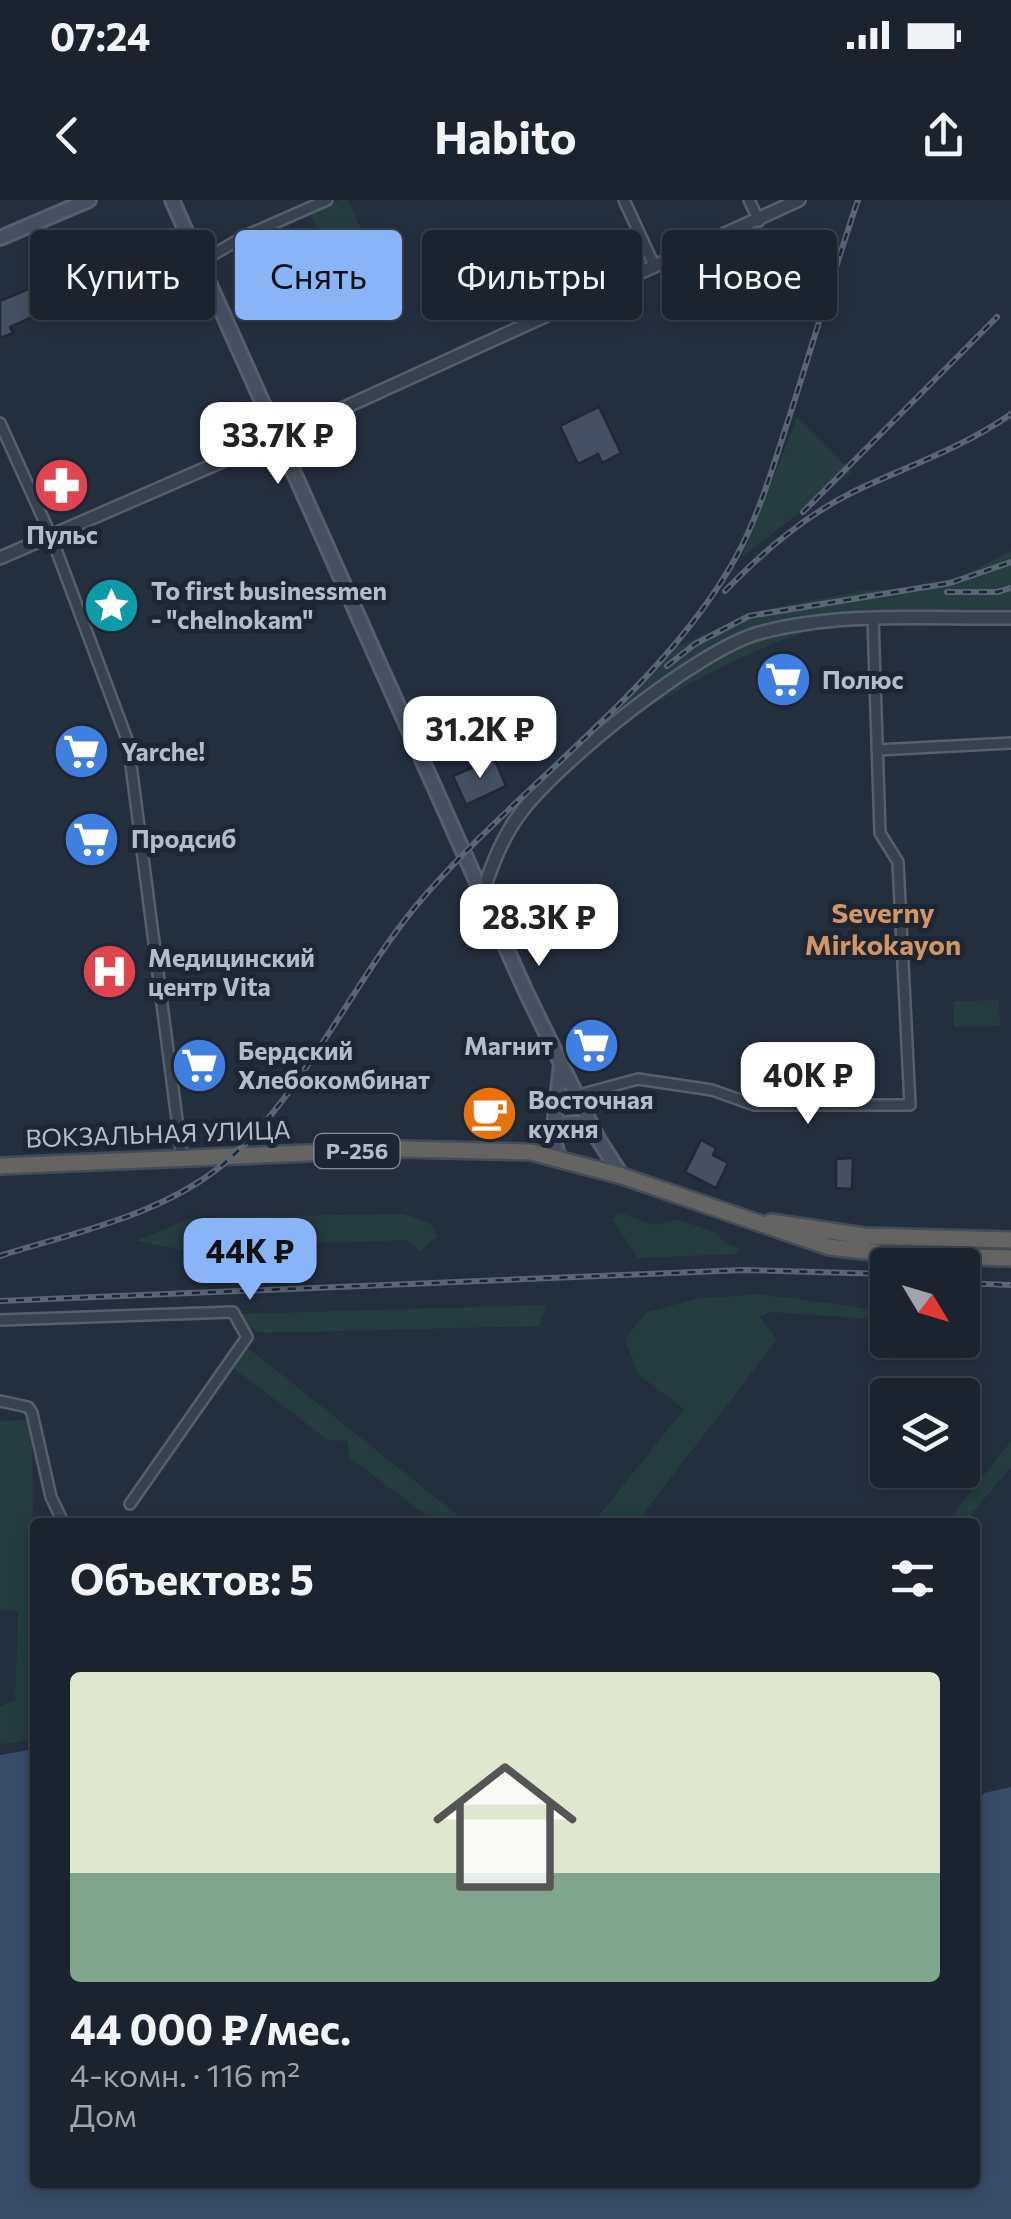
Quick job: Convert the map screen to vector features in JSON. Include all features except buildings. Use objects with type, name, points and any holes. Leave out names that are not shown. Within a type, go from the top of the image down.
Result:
[{"type":"highway","name":"ВОКЗАЛЬНАЯ УЛИЦА","points":[[0,1166],[457,1148],[531,1152],[622,1176],[728,1215]]},
{"type":"highway","name":"Р-256","points":[[728,1215],[864,1236],[1011,1240]]},
{"type":"highway","name":"Р-256","points":[[728,1215],[794,1238],[863,1252],[1011,1258]]},
{"type":"main road","points":[[0,238],[89,200]]},
{"type":"main road","points":[[172,200],[185,230]]},
{"type":"main road","points":[[215,297],[482,894],[598,1139],[622,1176]]},
{"type":"main road","points":[[559,1159],[553,1125],[561,1062]]},
{"type":"main road","points":[[531,1152],[548,1133],[556,1104]]},
{"type":"main road","points":[[553,1125],[590,1122]]},
{"type":"main road","points":[[578,1163],[598,1139]]},
{"type":"street","points":[[215,253],[327,200]]},
{"type":"street","points":[[624,200],[655,267]]},
{"type":"street","points":[[749,200],[759,220]]},
{"type":"street","points":[[0,558],[278,437],[799,200]]},
{"type":"street","points":[[0,423],[51,536],[128,742],[182,1158]]},
{"type":"street","points":[[482,894],[509,830],[523,809],[587,749],[698,661],[759,633],[873,619],[1011,618]]},
{"type":"street","points":[[579,1095],[638,1079],[712,1090],[754,1104],[822,1108],[910,1105],[898,862],[880,833],[873,619]]},
{"type":"street","points":[[877,750],[1011,743]]},
{"type":"street","points":[[0,1320],[234,1312],[247,1336],[130,1504]]},
{"type":"street","points":[[0,1401],[28,1407],[32,1413],[50,1497],[61,1518]]},
{"type":"green space","points":[[348,200],[362,230],[317,230],[310,213]]},
{"type":"green space","points":[[797,418],[852,472],[742,557]]},
{"type":"green space","points":[[1011,551],[1011,614],[896,612],[810,630],[727,664],[573,752],[668,651],[757,611],[867,590],[910,589],[958,579]]},
{"type":"green space","points":[[999,1000],[1000,1026],[954,1027],[954,1001]]},
{"type":"green space","points":[[618,1212],[655,1225],[678,1219],[716,1233],[725,1243],[739,1248],[736,1254],[638,1258],[612,1219]]},
{"type":"green space","points":[[403,1214],[431,1224],[437,1236],[421,1251],[405,1240],[179,1249],[136,1241],[186,1220],[212,1217]]},
{"type":"green space","points":[[759,1294],[870,1309],[870,1319],[771,1312],[760,1317],[777,1340],[643,1514],[640,1518],[597,1518],[684,1409],[639,1375],[625,1340],[645,1313],[695,1299]]},
{"type":"green space","points":[[546,1305],[539,1326],[260,1333],[238,1324],[238,1314]]},
{"type":"green space","points":[[247,1347],[461,1518],[430,1518],[350,1458],[347,1441],[328,1440],[232,1367]]},
{"type":"green space","points":[[32,1420],[33,1518],[30,1741],[0,1744],[0,1706],[15,1701],[18,1611],[0,1610],[0,1421]]},
{"type":"green space","points":[[1011,1441],[1011,1467],[968,1518],[950,1518],[974,1488],[980,1488],[980,1480]]},
{"type":"water","points":[[30,1750],[30,2188],[980,2188],[980,1800],[984,1793],[1011,1787],[1011,2219],[0,2219],[0,1755]]},
{"type":"railway","points":[[0,1256],[112,1222],[166,1200],[216,1170],[245,1144],[298,1080],[416,906],[669,651],[736,557],[764,495],[858,200]]},
{"type":"railway","points":[[803,512],[997,317]]},
{"type":"railway","points":[[725,591],[769,549],[817,513],[853,492],[973,437],[1011,414]]},
{"type":"railway","points":[[667,666],[695,644],[749,616],[950,583],[1011,562]]},
{"type":"railway","points":[[947,592],[997,592],[1011,588]]},
{"type":"railway","points":[[0,1301],[744,1270],[870,1274]]},
{"type":"railway","points":[[980,1284],[1011,1285]]},
{"type":"place","name":"Пульс","points":[[62,486]]},
{"type":"place","name":"To first businessmen - \"chelnokam\"","points":[[112,605]]},
{"type":"place","name":"Полюс","points":[[783,680]]},
{"type":"place","name":"Yarche!","points":[[82,752]]},
{"type":"place","name":"Продсиб","points":[[92,839]]},
{"type":"place","name":"Медицинский центр Vita","points":[[109,972]]},
{"type":"place","name":"Магнит","points":[[592,1046]]},
{"type":"place","name":"Бердский Хлебокомбинат","points":[[199,1065]]},
{"type":"place","name":"Восточная кухня","points":[[489,1114]]},
{"type":"district","name":"Severny Mirkokayon","points":[[883,929]]}]
